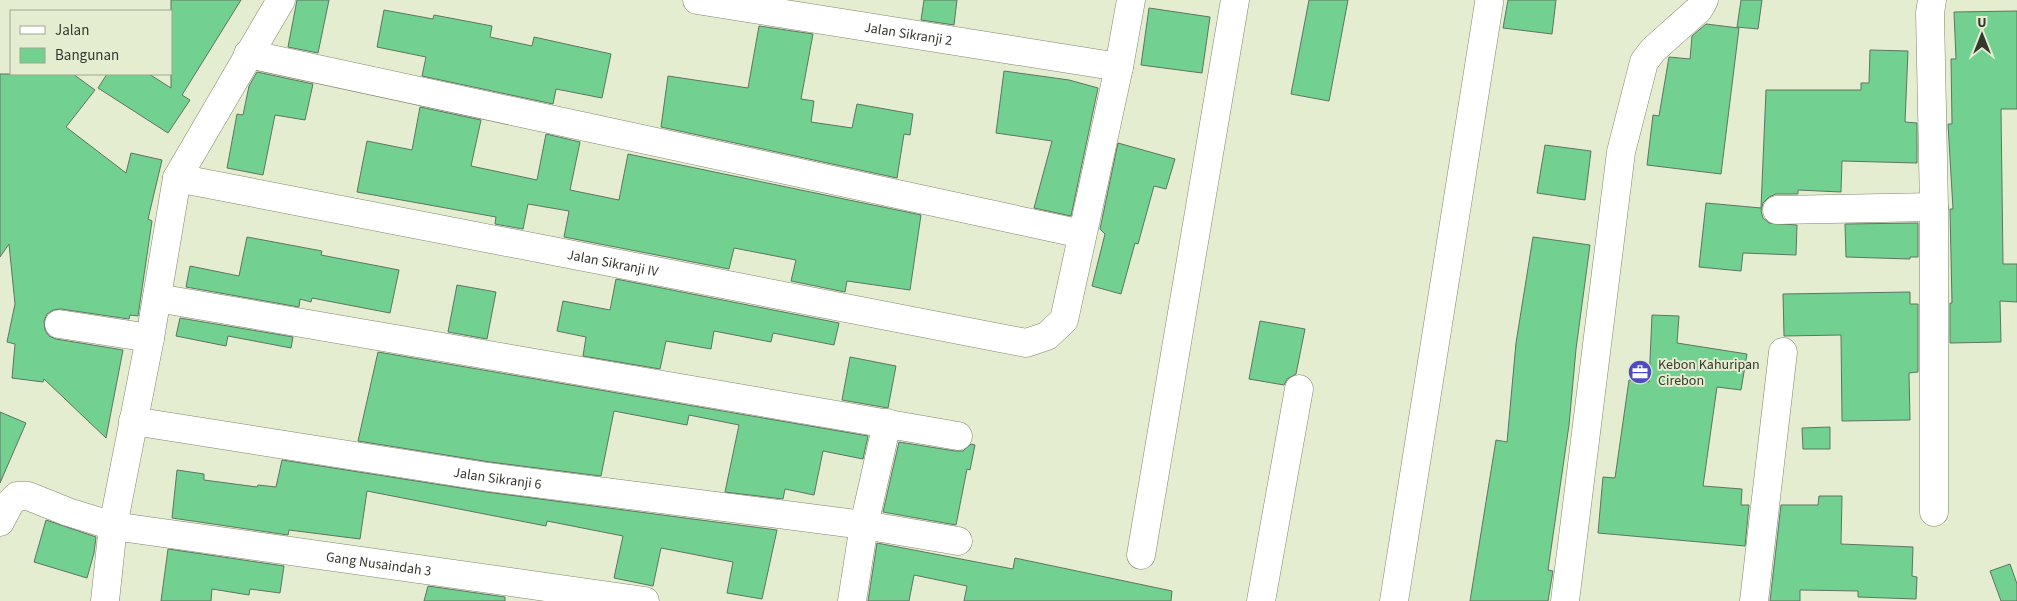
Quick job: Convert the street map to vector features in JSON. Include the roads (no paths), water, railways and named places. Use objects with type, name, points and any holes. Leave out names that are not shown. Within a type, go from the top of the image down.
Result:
[{"type":"street","points":[[105,601],[113,526],[150,338],[177,178],[281,0]]},
{"type":"street","name":"Jalan Sikranji 2","points":[[697,0],[1120,67]]},
{"type":"street","points":[[248,54],[1082,234],[1120,67],[1131,0]]},
{"type":"street","points":[[1141,556],[1235,0]]},
{"type":"street","points":[[1565,601],[1621,152],[1644,62],[1653,50],[1699,9],[1704,0]]},
{"type":"street","points":[[1394,601],[1489,3]]},
{"type":"street","points":[[1934,512],[1934,207],[1938,4]]},
{"type":"street","name":"Jalan Sikranji IV","points":[[177,178],[1026,343],[1047,336],[1064,320],[1082,234]]},
{"type":"street","points":[[1776,210],[1934,207]]},
{"type":"street","points":[[157,298],[958,436]]},
{"type":"street","points":[[59,324],[150,338]]},
{"type":"street","points":[[1754,601],[1783,352]]},
{"type":"street","points":[[1261,601],[1299,390]]},
{"type":"street","name":"Jalan Sikranji 6","points":[[133,421],[488,476],[864,525],[958,541]]},
{"type":"street","points":[[852,601],[864,525],[887,423]]},
{"type":"street","name":"Gang Nusaindah 3","points":[[0,522],[17,496],[23,496],[113,526],[646,601]]},
{"type":"place","name":"Kebon Kahuripan Cirebon","points":[[1640,372]]}]
